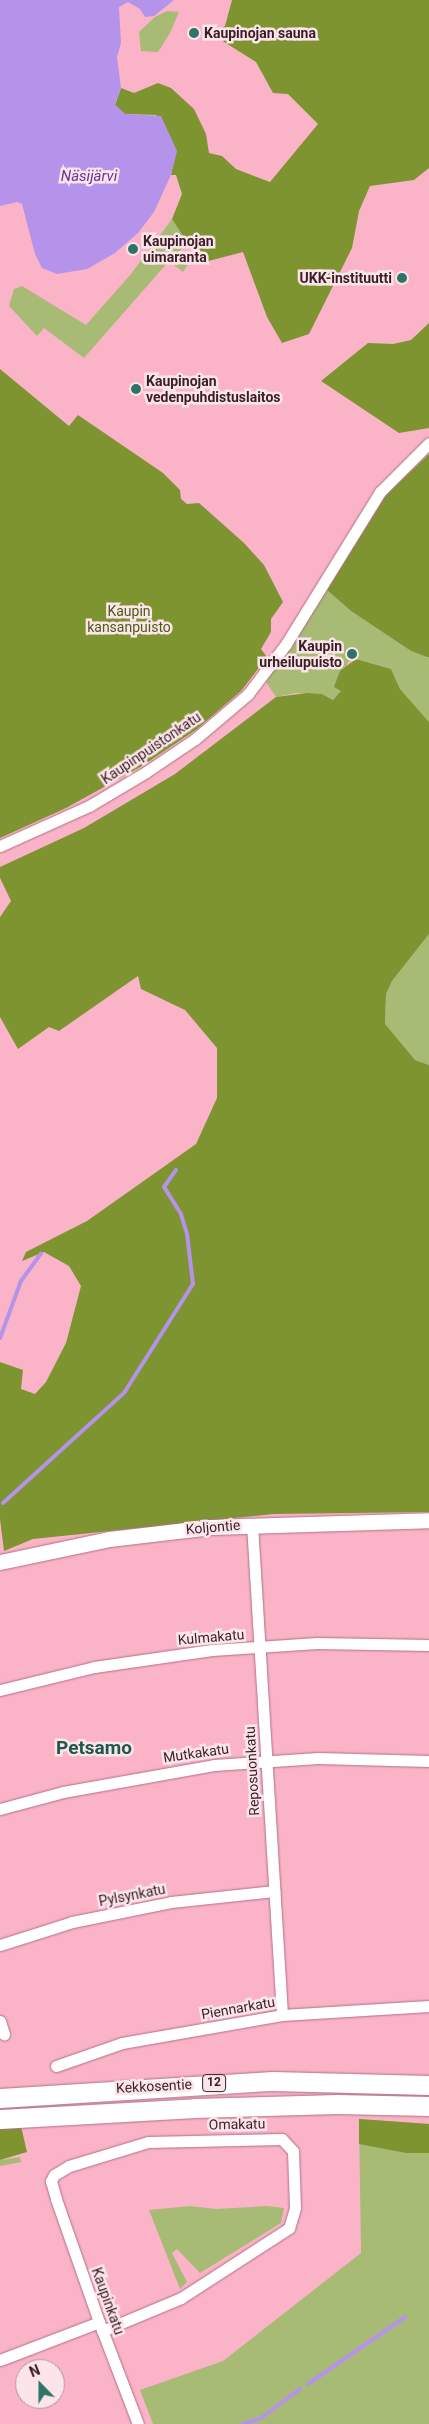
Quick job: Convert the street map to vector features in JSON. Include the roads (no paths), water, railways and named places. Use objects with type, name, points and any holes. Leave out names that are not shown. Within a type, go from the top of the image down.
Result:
[{"type":"highway","name":"Kekkosentie","points":[[0,2098],[272,2081],[429,2085]]},
{"type":"highway","name":"Kekkosentie","points":[[0,2118],[195,2108],[337,2104],[429,2106]]},
{"type":"street","name":"Kaupinpuistonkatu","points":[[0,846],[105,797],[195,739],[262,678],[307,610],[380,492],[429,443]]},
{"type":"street","name":"Koljontie","points":[[0,1562],[109,1539],[252,1524],[429,1520]]},
{"type":"street","name":"Reposuonkatu","points":[[252,1524],[282,2015]]},
{"type":"street","name":"Kulmakatu","points":[[0,1690],[94,1667],[212,1650],[315,1643],[429,1645]]},
{"type":"street","name":"Mutkakatu","points":[[0,1809],[139,1776],[266,1760],[318,1758],[429,1761]]},
{"type":"street","name":"Pylsynkatu","points":[[0,1945],[72,1922],[172,1902],[274,1891]]},
{"type":"street","name":"Piennarkatu","points":[[56,2066],[122,2043],[282,2015],[429,2006]]},
{"type":"street","points":[[0,2021],[4,2034]]},
{"type":"street","name":"Omakatu","points":[[0,2360],[101,2327],[181,2298],[289,2228],[295,2208],[293,2151],[282,2139],[148,2142],[68,2166],[54,2175],[53,2188]]},
{"type":"street","name":"Kaupinkatu","points":[[53,2188],[101,2327],[138,2424]]},
{"type":"water","name":"Näsijärvi","points":[[0,0],[174,0],[154,16],[145,17],[140,9],[128,2],[119,7],[121,43],[117,57],[121,88],[115,105],[125,114],[161,116],[177,151],[171,175],[154,212],[138,233],[115,253],[87,269],[57,274],[42,268],[35,254],[22,204],[17,202],[0,206]]},
{"type":"waterway","points":[[3,1503],[124,1393],[193,1284],[187,1234],[181,1214],[164,1187],[176,1170]]},
{"type":"waterway","points":[[0,1338],[21,1281],[41,1253]]},
{"type":"waterway","points":[[308,2384],[405,2317]]},
{"type":"waterway","points":[[243,2424],[261,2418],[300,2389]]},
{"type":"place","name":"Kaupinojan sauna","points":[[194,33]]},
{"type":"place","name":"Kaupinojan uimaranta","points":[[133,249]]},
{"type":"place","name":"UKK-instituutti","points":[[402,278]]},
{"type":"place","name":"Kaupinojan vedenpuhdistuslaitos","points":[[136,389]]},
{"type":"place","name":"Kaupin urheilupuisto","points":[[352,654]]},
{"type":"district","name":"Petsamo","points":[[94,1748]]},
{"type":"park label","name":"Kaupin kansanpuisto","points":[[129,620]]}]
